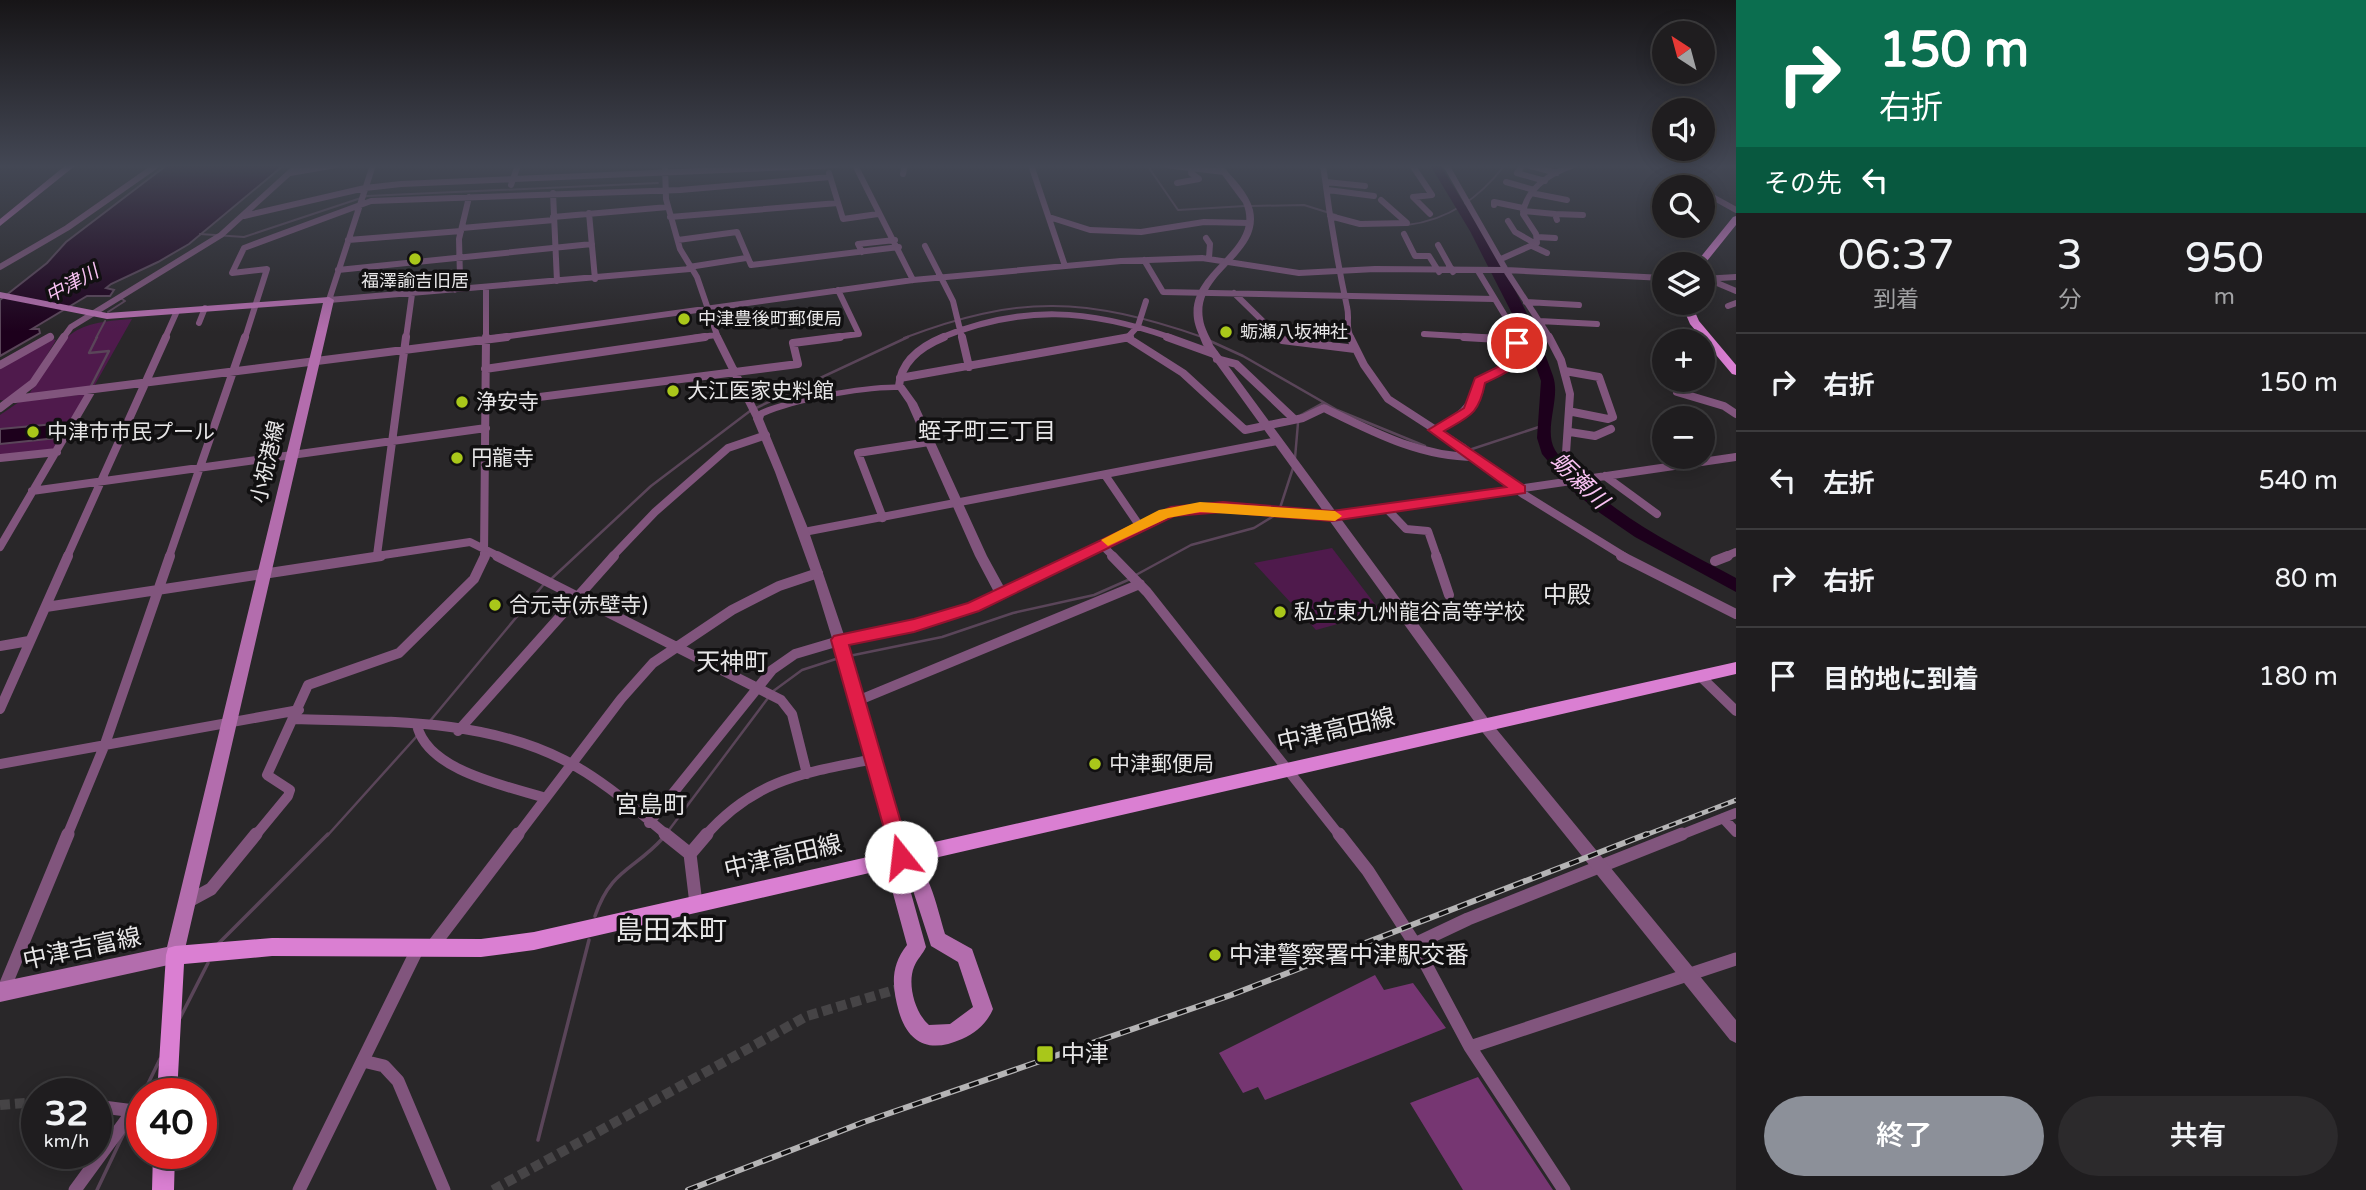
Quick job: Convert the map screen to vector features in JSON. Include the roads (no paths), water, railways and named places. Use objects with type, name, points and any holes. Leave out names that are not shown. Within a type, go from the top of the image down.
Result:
[{"type":"main road","points":[[1710,252],[1735,221]]},
{"type":"main road","points":[[0,295],[91,314],[328,300]]},
{"type":"main road","name":"小祝港線","points":[[175,956],[328,300]]},
{"type":"main road","points":[[1691,315],[1736,372]]},
{"type":"main road","name":"中津高田線","points":[[175,956],[295,946],[504,946],[1736,668]]},
{"type":"main road","points":[[901,857],[916,873],[938,940],[965,956],[983,1009],[976,1021],[954,1033],[930,1037],[915,1027],[901,988],[904,961],[917,947],[897,875],[901,857]]},
{"type":"main road","points":[[168,1078],[175,956]]},
{"type":"main road","name":"中津吉富線","points":[[1,991],[175,956]]},
{"type":"main road","points":[[163,1190],[164,1169]]},
{"type":"street","points":[[0,267],[78,221]]},
{"type":"street","points":[[0,408],[33,383],[69,330],[198,250],[238,221]]},
{"type":"street","points":[[1,991],[104,744],[267,269],[232,273],[244,248],[322,221]]},
{"type":"street","points":[[355,221],[328,300],[595,279],[690,268],[746,258]]},
{"type":"street","points":[[455,290],[460,277],[464,221]]},
{"type":"street","points":[[348,240],[532,221]]},
{"type":"street","points":[[553,221],[557,281]]},
{"type":"street","points":[[590,221],[595,279]]},
{"type":"street","points":[[671,221],[690,268],[697,277],[716,335],[766,435],[804,532],[839,640],[901,857]]},
{"type":"street","points":[[882,221],[897,244],[913,280]]},
{"type":"street","points":[[1050,221],[1065,266]]},
{"type":"street","points":[[1061,221],[1090,229],[1141,232],[1204,222],[1250,223],[1243,242],[1210,276],[1200,293],[1198,321],[1216,357],[1484,724],[1736,1034]]},
{"type":"street","points":[[1331,221],[1337,270],[1349,311],[1345,327],[1388,399],[1622,556],[1736,614]]},
{"type":"street","points":[[1347,221],[1360,224],[1407,223],[1404,221]]},
{"type":"street","points":[[1481,221],[1505,270],[1539,321],[1565,371],[1573,412],[1566,453],[1584,480]]},
{"type":"street","points":[[1527,221],[1535,242]]},
{"type":"street","points":[[1499,222],[1509,222],[1515,232],[1535,242],[1547,253]]},
{"type":"street","points":[[678,240],[737,232],[751,265],[862,252],[897,244]]},
{"type":"street","points":[[1404,234],[1415,256],[1429,256],[1439,272]]},
{"type":"street","points":[[1206,239],[1210,244],[1209,258]]},
{"type":"street","points":[[1501,259],[1535,242],[1555,239]]},
{"type":"street","points":[[338,270],[460,260],[592,244]]},
{"type":"street","points":[[1438,245],[1453,272]]},
{"type":"street","points":[[925,246],[956,309],[969,367]]},
{"type":"street","points":[[15,399],[404,351],[913,280],[1144,260],[1209,258],[1299,273],[1337,270],[1505,270],[1652,277]]},
{"type":"street","points":[[1144,260],[1161,291],[1493,299]]},
{"type":"street","points":[[1435,430],[1469,411],[1475,404],[1479,381],[1511,366],[1516,358],[1517,340],[1480,271]]},
{"type":"street","points":[[1715,278],[1736,277]]},
{"type":"street","points":[[1715,283],[1736,291]]},
{"type":"street","points":[[187,902],[211,889],[288,796],[290,790],[267,775],[310,682],[391,658],[399,653],[474,579],[481,568],[485,549],[486,288]]},
{"type":"street","points":[[485,404],[798,364],[793,343],[859,334],[838,290]]},
{"type":"street","points":[[1234,293],[1283,340],[1356,349]]},
{"type":"street","points":[[377,555],[412,294]]},
{"type":"street","points":[[759,421],[759,414],[774,407],[1128,338],[1138,326],[1146,301]]},
{"type":"street","points":[[1526,302],[1579,305]]},
{"type":"street","points":[[199,323],[205,309]]},
{"type":"street","points":[[0,709],[177,311]]},
{"type":"street","points":[[899,382],[921,347],[959,331],[1041,311],[1079,312],[1138,326],[1236,364],[1297,418]]},
{"type":"street","points":[[1574,313],[1580,323]]},
{"type":"street","points":[[1539,321],[1597,324]]},
{"type":"street","points":[[1424,334],[1517,340]]},
{"type":"street","points":[[485,369],[716,335]]},
{"type":"street","points":[[0,365],[50,337]]},
{"type":"street","points":[[1128,338],[1183,373],[1245,430],[1297,418],[1324,408],[1367,429],[1426,451],[1462,458],[1474,456]]},
{"type":"street","points":[[1723,357],[1736,360]]},
{"type":"street","points":[[1565,371],[1599,377],[1613,417],[1608,419],[1573,412]]},
{"type":"street","points":[[899,382],[910,397],[1001,593]]},
{"type":"street","points":[[0,547],[92,390]]},
{"type":"street","points":[[1677,392],[1724,406],[1736,414]]},
{"type":"street","points":[[32,491],[486,428]]},
{"type":"street","points":[[1570,432],[1595,436],[1611,429]]},
{"type":"street","points":[[458,731],[577,595],[655,512],[722,453],[737,443],[766,435]]},
{"type":"street","points":[[804,532],[1277,441]]},
{"type":"street","points":[[883,518],[858,453],[929,442]]},
{"type":"street","points":[[0,458],[57,452]]},
{"type":"street","points":[[649,822],[757,687],[777,666],[795,654],[839,640],[930,621],[1001,593],[1171,512],[1200,507],[1332,516],[1736,457]]},
{"type":"street","points":[[1050,475],[1057,485]]},
{"type":"street","points":[[1105,475],[1139,525]]},
{"type":"street","points":[[1605,477],[1657,514]]},
{"type":"street","points":[[1386,508],[1406,529],[1428,531],[1449,595]]},
{"type":"street","points":[[46,607],[470,542],[781,700],[789,708],[807,774]]},
{"type":"street","points":[[1101,544],[1139,582],[1368,871],[1415,944],[1469,1047],[1564,1190]]},
{"type":"street","points":[[1714,561],[1736,552]]},
{"type":"street","points":[[299,1190],[363,1061],[425,947],[547,798],[639,677],[676,645],[785,582],[818,573]]},
{"type":"street","points":[[857,701],[1139,582]]},
{"type":"street","points":[[0,646],[29,641]]},
{"type":"street","points":[[1700,676],[1736,711]]},
{"type":"street","points":[[0,764],[104,744],[297,715],[416,725],[519,741],[572,765],[690,854],[696,904]]},
{"type":"street","points":[[416,725],[417,736],[423,744],[449,764],[547,798]]},
{"type":"street","points":[[690,854],[740,802],[775,782],[874,759]]},
{"type":"street","points":[[1415,944],[1468,919],[1736,813]]},
{"type":"street","points":[[1723,818],[1736,832]]},
{"type":"street","points":[[1469,1047],[1736,959]]},
{"type":"street","points":[[363,1061],[381,1063],[398,1081],[444,1190]]},
{"type":"street","points":[[75,1190],[126,1126]]},
{"type":"water","name":"中津川","points":[[94,221],[217,221],[189,244],[111,284],[106,288],[114,290],[110,296],[87,296],[32,329],[39,329],[40,333],[0,356],[0,300],[47,263],[66,242]]},
{"type":"water","name":"中津市市民プール","points":[[66,423],[57,438],[0,444],[0,429]]},
{"type":"waterway","points":[[200,234],[244,237],[293,221]]},
{"type":"waterway","name":"蛎瀬川","points":[[1407,225],[1427,221]]},
{"type":"waterway","name":"蛎瀬川","points":[[1469,221],[1536,347],[1548,381],[1544,438],[1547,451],[1580,488],[1606,509],[1641,533],[1736,586]]},
{"type":"waterway","points":[[108,312],[125,301],[122,299]]},
{"type":"waterway","points":[[904,338],[983,314],[1053,306],[1123,314],[1202,337]]},
{"type":"waterway","points":[[96,338],[105,321]]},
{"type":"waterway","points":[[90,388],[109,351],[89,353],[97,337]]},
{"type":"waterway","points":[[756,408],[908,337]]},
{"type":"waterway","points":[[1208,340],[1243,356],[1337,410],[1425,446]]},
{"type":"waterway","points":[[1301,415],[1323,403]]},
{"type":"waterway","points":[[550,580],[651,486],[750,411]]},
{"type":"waterway","points":[[1295,458],[1298,423]]},
{"type":"waterway","points":[[1469,450],[1545,425]]},
{"type":"waterway","points":[[1280,508],[1293,468]]},
{"type":"waterway","points":[[1134,576],[1191,545],[1254,528],[1277,514]]},
{"type":"waterway","points":[[849,656],[942,637],[1013,613],[1094,595],[1128,580]]},
{"type":"waterway","points":[[430,721],[544,584]]},
{"type":"waterway","points":[[772,692],[802,670],[839,658]]},
{"type":"waterway","points":[[669,830],[768,698]]},
{"type":"waterway","points":[[327,836],[417,736]]},
{"type":"waterway","points":[[218,944],[328,834]]},
{"type":"waterway","points":[[595,916],[601,901],[616,879],[663,838]]},
{"type":"waterway","points":[[538,1140],[589,940]]},
{"type":"waterway","points":[[180,1018],[208,963]]},
{"type":"waterway","points":[[151,1078],[160,1059]]},
{"type":"waterway","points":[[97,1190],[124,1133]]},
{"type":"tunnel","points":[[493,1190],[807,1016],[901,988]]},
{"type":"tunnel","points":[[0,1105],[21,1103]]},
{"type":"railway","points":[[1643,836],[1736,800]]},
{"type":"railway","points":[[688,1190],[864,1122],[1231,995],[1647,834]]},
{"type":"place","name":"福澤諭吉旧居","points":[[415,259]]},
{"type":"place","name":"中津豊後町郵便局","points":[[684,319]]},
{"type":"place","name":"蛎瀬八坂神社","points":[[1226,332]]},
{"type":"place","name":"大江医家史料館","points":[[673,391]]},
{"type":"place","name":"浄安寺","points":[[462,402]]},
{"type":"place","name":"中津市市民プール","points":[[33,432]]},
{"type":"place","name":"円龍寺","points":[[457,458]]},
{"type":"place","name":"合元寺(赤壁寺)","points":[[495,605]]},
{"type":"place","name":"私立東九州龍谷高等学校","points":[[1280,612]]},
{"type":"place","name":"中津郵便局","points":[[1095,764]]},
{"type":"place","name":"中津警察署中津駅交番","points":[[1215,955]]},
{"type":"place","name":"中津","points":[[1045,1054]]},
{"type":"district","name":"蛭子町三丁目","points":[[987,432]]},
{"type":"district","name":"中殿","points":[[1567,595]]},
{"type":"district","name":"天神町","points":[[732,662]]},
{"type":"district","name":"宮島町","points":[[651,805]]},
{"type":"district","name":"島田本町","points":[[671,931]]}]
